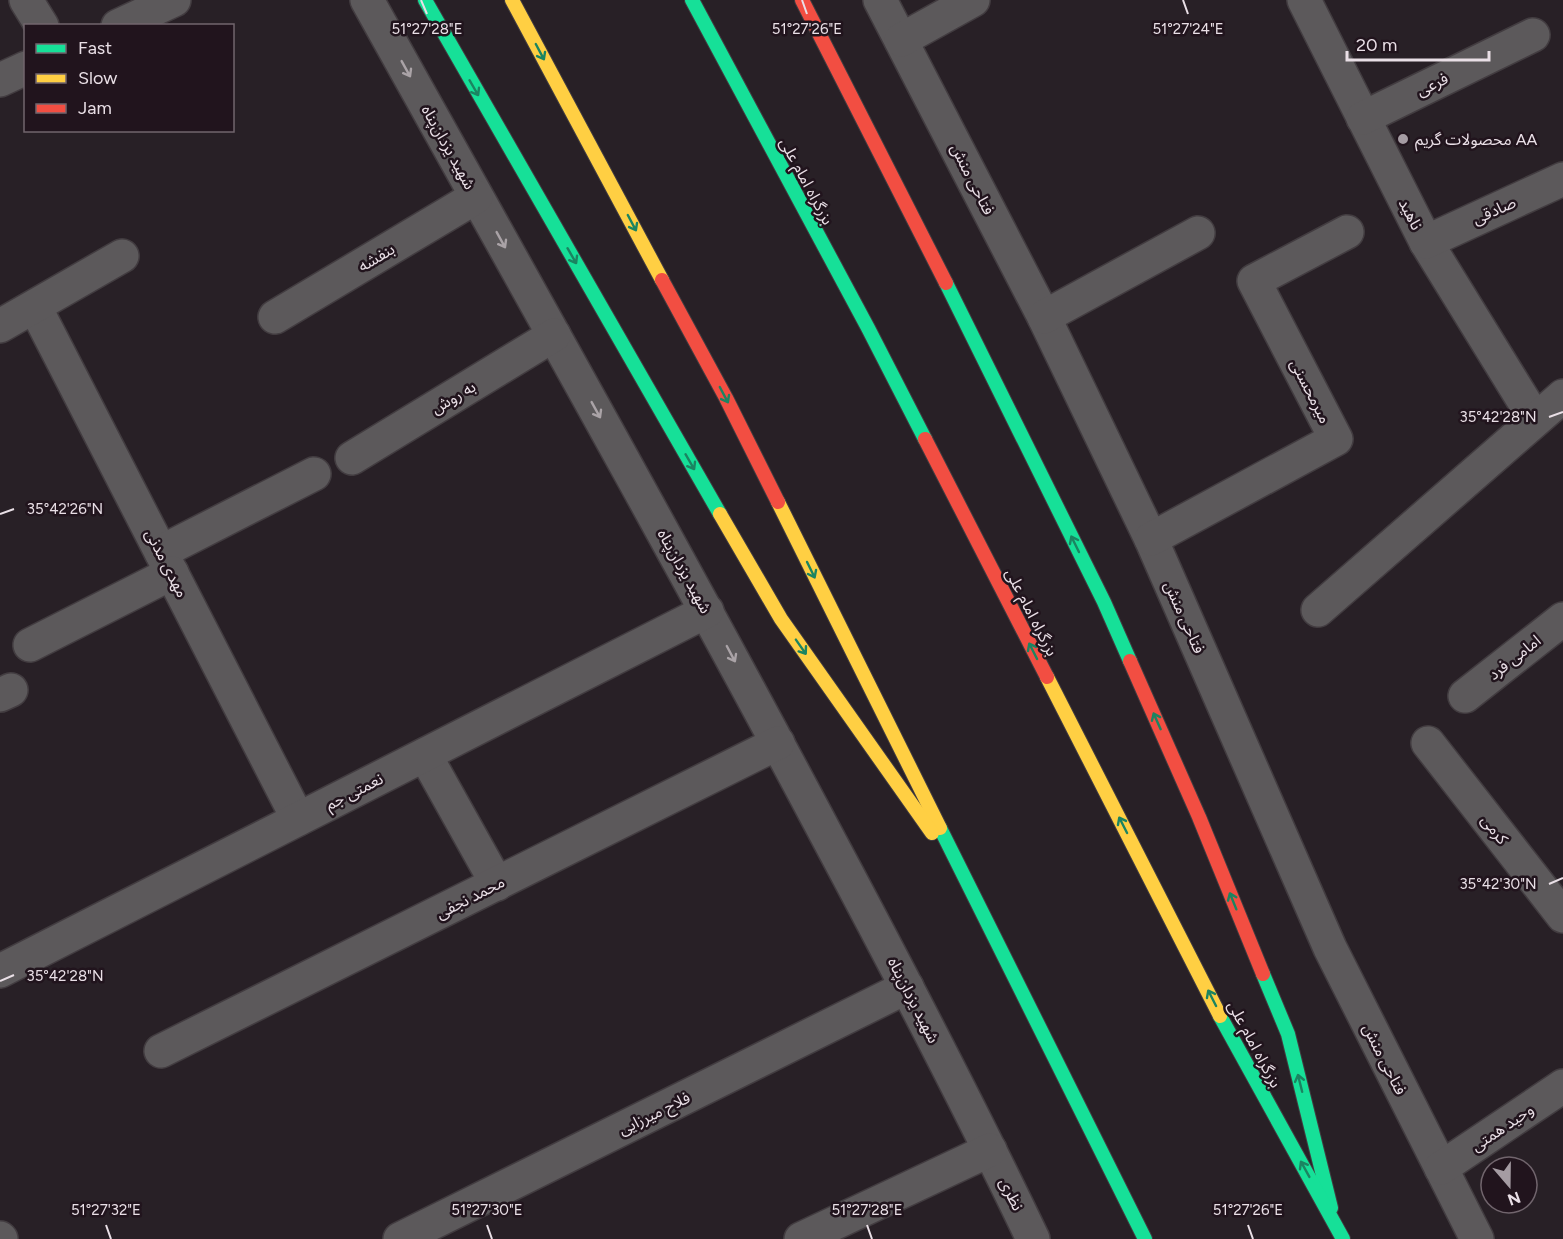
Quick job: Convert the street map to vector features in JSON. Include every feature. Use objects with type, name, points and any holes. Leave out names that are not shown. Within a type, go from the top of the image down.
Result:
[{"type":"main road","points":[[425,0],[781,619],[964,879]]},
{"type":"main road","points":[[512,0],[726,398],[1145,1239]]},
{"type":"main road","name":"بزرگراه امام علی","points":[[692,0],[868,328],[1242,1058],[1343,1239]]},
{"type":"main road","points":[[802,0],[947,284],[1098,591],[1199,817],[1288,1034],[1335,1222]]},
{"type":"street","points":[[26,0],[41,24]]},
{"type":"street","points":[[122,24],[174,0]]},
{"type":"street","name":"شهید یزدان‌پناه","points":[[367,0],[707,611],[907,987],[990,1150]]},
{"type":"street","name":"فتاحی منش","points":[[879,0],[1044,317],[1151,539],[1330,948],[1477,1239]]},
{"type":"street","points":[[901,40],[973,0]]},
{"type":"street","name":"ناهید","points":[[1304,0],[1425,242],[1535,419]]},
{"type":"street","name":"فرعی","points":[[1363,118],[1533,34]]},
{"type":"street","points":[[0,80],[24,69]]},
{"type":"street","name":"صادقی","points":[[1425,242],[1563,179]]},
{"type":"street","name":"بنفشه","points":[[275,317],[476,196]]},
{"type":"street","name":"میرمحسنی","points":[[1151,539],[1336,439],[1254,281],[1347,232]]},
{"type":"street","points":[[1044,317],[1198,233]]},
{"type":"street","points":[[0,326],[122,256]]},
{"type":"street","name":"مهدی مدنی","points":[[35,307],[298,819]]},
{"type":"street","name":"به روش","points":[[352,458],[554,335]]},
{"type":"street","points":[[1318,610],[1563,396]]},
{"type":"street","points":[[30,645],[314,474]]},
{"type":"street","name":"نعمتی جم","points":[[0,971],[707,611]]},
{"type":"street","name":"امامی فرد","points":[[1466,696],[1563,619]]},
{"type":"street","name":"محمد نجفی","points":[[161,1052],[778,743]]},
{"type":"street","name":"کرمی","points":[[1428,743],[1563,916]]},
{"type":"street","points":[[425,754],[497,884]]},
{"type":"street","name":"فلاح میرزایی","points":[[400,1239],[907,987]]},
{"type":"street","name":"وحید همتی","points":[[1441,1168],[1563,1086]]},
{"type":"street","points":[[801,1239],[990,1150]]},
{"type":"street","name":"نظری","points":[[990,1150],[1033,1239]]},
{"type":"traffic: fast","points":[[425,0],[720,514]]},
{"type":"traffic: fast","points":[[692,0],[925,439]]},
{"type":"traffic: fast","points":[[946,283],[1104,602],[1130,661]]},
{"type":"traffic: fast","points":[[940,828],[1145,1239]]},
{"type":"traffic: fast","points":[[1263,974],[1288,1034],[1331,1208]]},
{"type":"traffic: fast","points":[[1220,1016],[1343,1239]]},
{"type":"traffic: slow","points":[[512,0],[662,280]]},
{"type":"traffic: slow","points":[[778,502],[940,828]]},
{"type":"traffic: slow","points":[[720,514],[781,619],[932,833]]},
{"type":"traffic: slow","points":[[1047,677],[1220,1016]]},
{"type":"traffic: jam","points":[[802,0],[946,283]]},
{"type":"traffic: jam","points":[[662,280],[726,398],[778,502]]},
{"type":"traffic: jam","points":[[925,439],[1047,677]]},
{"type":"traffic: jam","points":[[1130,661],[1199,817],[1263,974]]},
{"type":"place","name":"محصولات گریم AA","points":[[1403,139]]}]
